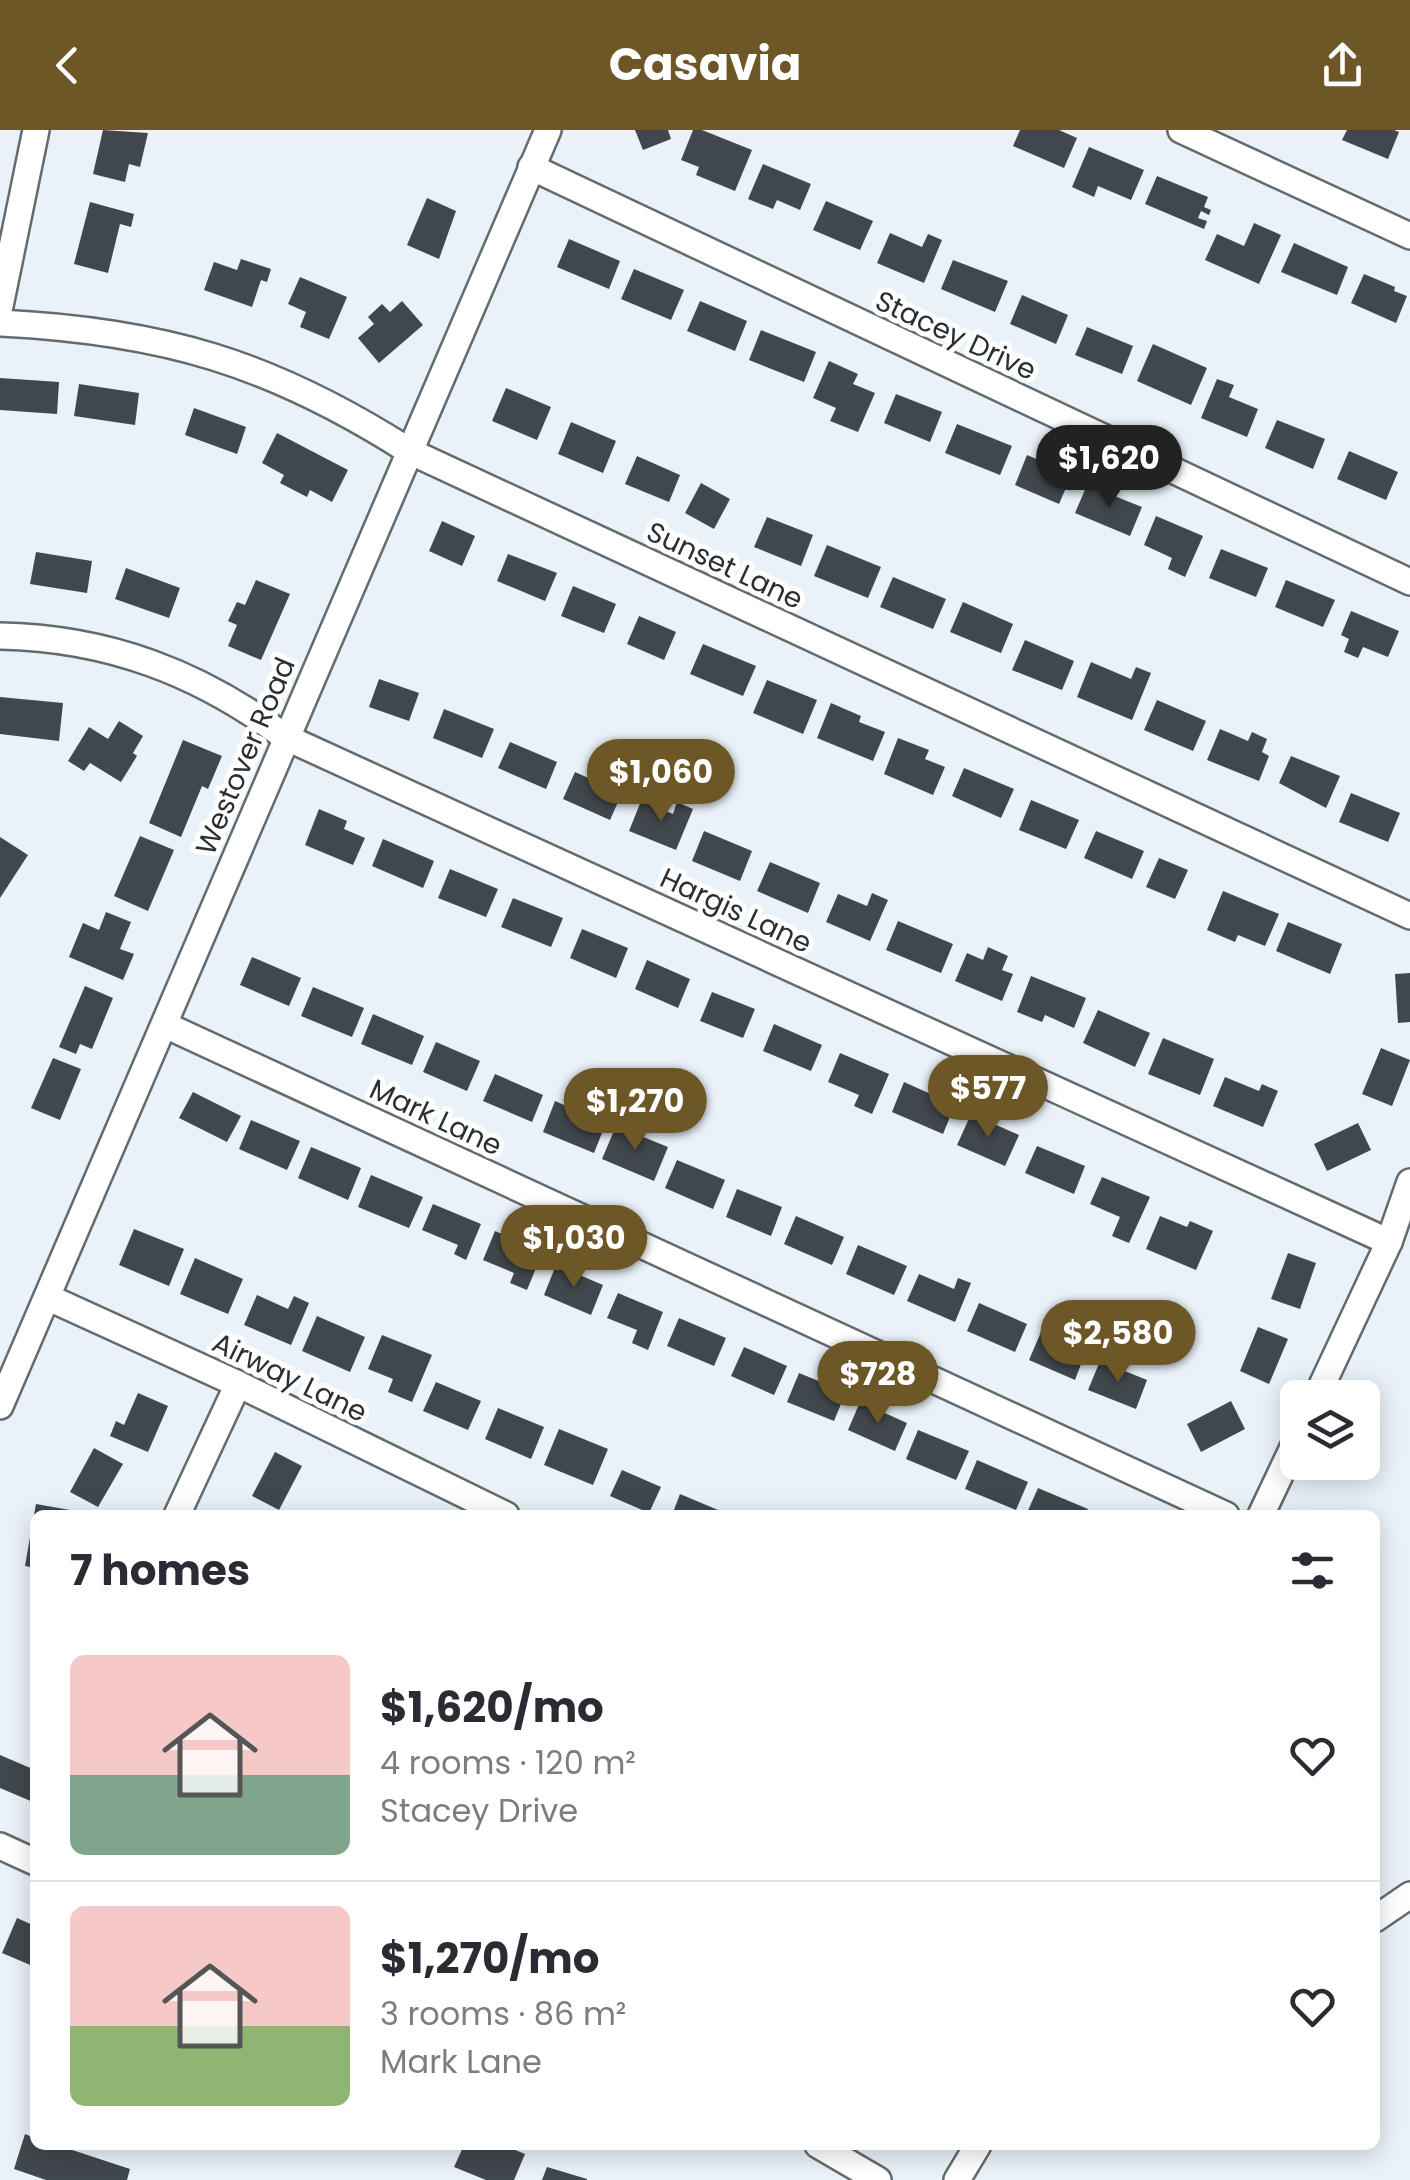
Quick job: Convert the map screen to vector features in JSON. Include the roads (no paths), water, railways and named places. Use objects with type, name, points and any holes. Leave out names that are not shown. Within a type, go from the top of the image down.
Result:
[{"type":"street","points":[[0,306],[36,130]]},
{"type":"street","name":"Westover Road","points":[[0,1406],[548,130]]},
{"type":"street","points":[[1181,130],[1410,236]]},
{"type":"street","name":"Stacey Drive","points":[[531,167],[1410,582]]},
{"type":"street","name":"Sunset Lane","points":[[0,323],[76,327],[138,336],[198,350],[302,389],[408,451],[1410,916]]},
{"type":"street","name":"Hargis Lane","points":[[0,636],[38,636],[128,653],[213,688],[286,737],[1389,1242]]},
{"type":"street","name":"Mark Lane","points":[[165,1025],[1215,1510]]},
{"type":"street","points":[[1324,1380],[1389,1242],[1410,1182]]},
{"type":"street","name":"Airway Lane","points":[[46,1297],[238,1384],[496,1510]]},
{"type":"street","points":[[179,1510],[238,1384]]},
{"type":"street","points":[[1263,1510],[1280,1475]]},
{"type":"street","points":[[0,1846],[30,1860]]},
{"type":"street","points":[[1380,1916],[1410,1895]]},
{"type":"street","points":[[827,2150],[878,2180]]},
{"type":"street","points":[[958,2180],[975,2150]]}]
